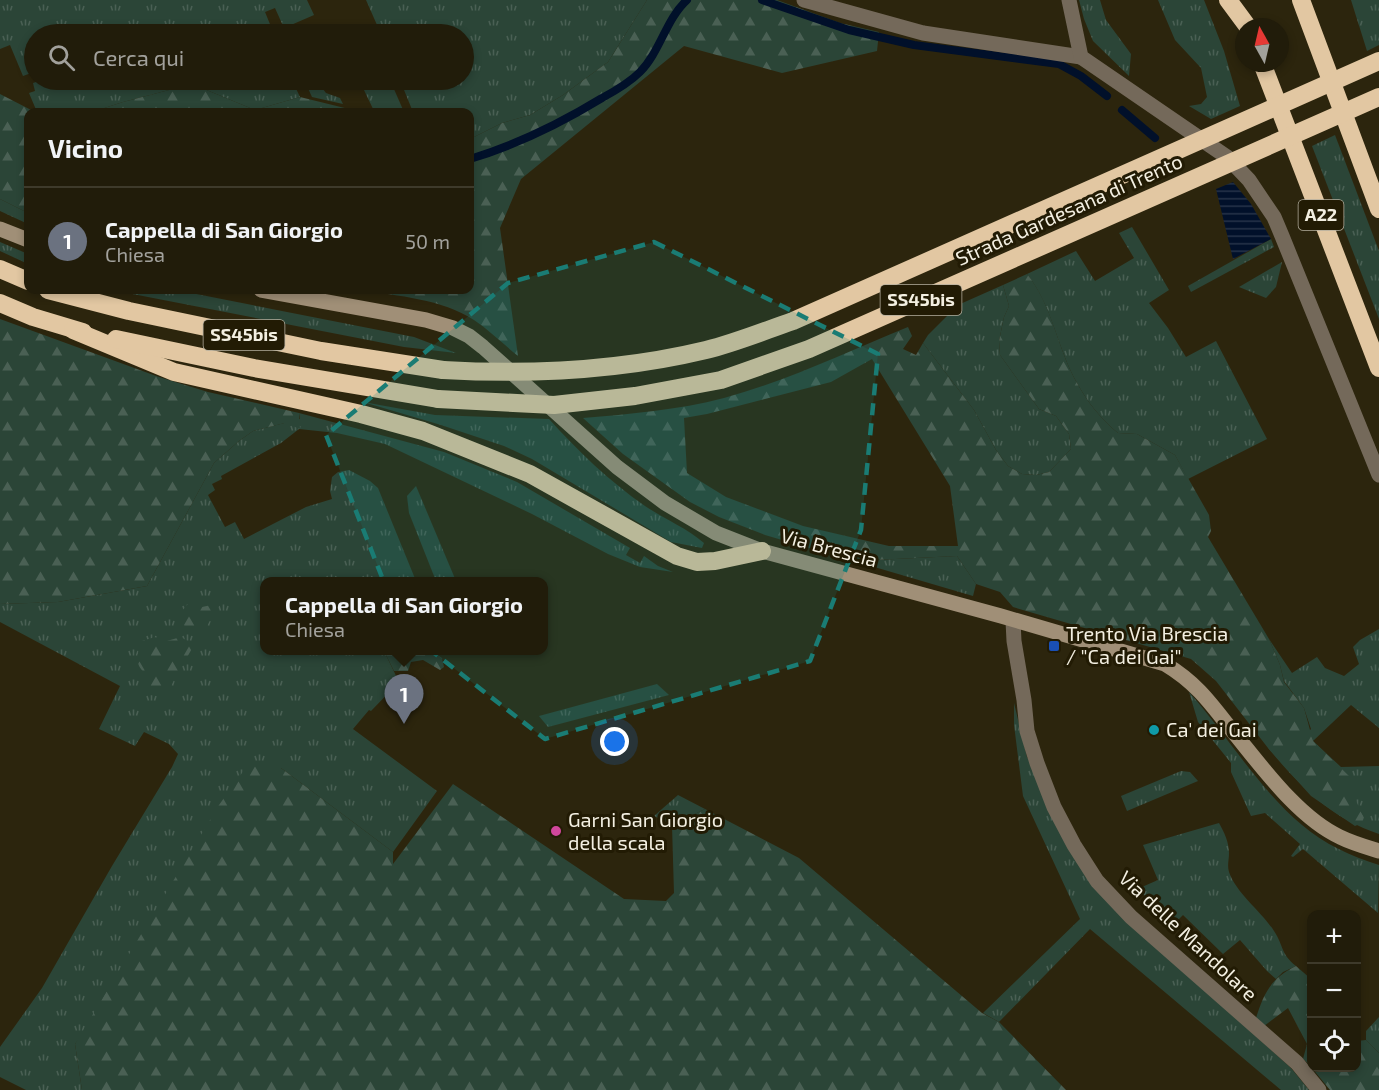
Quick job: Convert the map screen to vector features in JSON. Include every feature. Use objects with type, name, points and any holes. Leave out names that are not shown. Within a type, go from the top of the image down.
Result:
[{"type":"highway","points":[[1228,0],[1242,18]]},
{"type":"highway","points":[[1240,0],[1246,18]]},
{"type":"highway","points":[[1300,0],[1379,209]]},
{"type":"highway","name":"Strada Gardesana di Trento","points":[[63,294],[129,311],[321,351],[443,370],[494,373],[583,371],[624,366],[707,350],[793,321],[1379,61]]},
{"type":"highway","name":"A22","points":[[1265,72],[1379,368]]},
{"type":"highway","name":"Strada Gardesana di Trento","points":[[0,303],[73,330],[254,368],[438,399],[554,405],[635,396],[721,380],[809,349],[1379,97]]},
{"type":"highway","points":[[0,269],[24,279]]},
{"type":"highway","points":[[73,330],[174,372],[361,414],[423,431],[530,474],[677,556],[697,562],[714,561],[762,551]]},
{"type":"street","points":[[804,0],[924,33],[1082,57],[1227,157],[1249,180],[1274,217],[1379,475]]},
{"type":"street","points":[[1069,0],[1082,57]]},
{"type":"street","points":[[0,229],[24,238]]},
{"type":"street","name":"Via Brescia","points":[[283,294],[426,320],[453,328],[469,336],[617,467],[665,503],[716,533],[762,551],[1165,664],[1185,676],[1202,693],[1278,785],[1310,817],[1338,836],[1379,851]]},
{"type":"street","name":"Via delle Mandolare","points":[[1013,621],[1027,731],[1050,796],[1074,845],[1098,881],[1131,917],[1297,1064],[1319,1090]]},
{"type":"highlighted area","points":[[654,242],[878,354],[861,530],[810,661],[545,739],[402,628],[326,435],[508,283]]},
{"type":"green space","points":[[0,0],[307,0],[314,15],[293,24],[282,24],[275,8],[265,12],[270,24],[24,24],[23,76],[10,45],[0,49]]},
{"type":"green space","points":[[366,0],[647,0],[608,62],[563,95],[530,115],[502,123],[474,137],[474,108],[411,108],[404,90],[474,90],[474,24],[377,24]]},
{"type":"green space","points":[[647,0],[777,0],[840,23],[879,32],[877,51],[782,73],[684,46],[521,179],[500,228],[518,356],[480,324],[461,313],[419,299],[387,294],[474,294],[474,137],[502,123],[530,115],[563,95],[608,62]]},
{"type":"green space","points":[[1079,0],[1100,0],[1106,20],[1131,54],[1129,76],[1093,41]]},
{"type":"green space","points":[[1158,0],[1204,0],[1224,51],[1240,106],[1211,119],[1189,106],[1201,104],[1207,97],[1201,68],[1175,40]]},
{"type":"green space","points":[[1351,0],[1379,0],[1379,45],[1367,51]]},
{"type":"green space","points":[[169,90],[104,108],[35,108],[29,93],[35,91]]},
{"type":"green space","points":[[169,90],[207,90],[250,108],[104,108]]},
{"type":"green space","points":[[207,90],[297,90],[300,97],[262,108],[250,108]]},
{"type":"green space","points":[[309,90],[324,90],[340,98],[343,104],[312,97]]},
{"type":"green space","points":[[364,90],[394,90],[402,108],[373,108]]},
{"type":"green space","points":[[0,94],[27,108],[24,108],[24,211],[0,199]]},
{"type":"green space","points":[[300,97],[345,108],[262,108]]},
{"type":"green space","points":[[1335,135],[1379,251],[1379,319],[1312,146]]},
{"type":"green space","points":[[0,199],[24,211],[24,222],[0,211]]},
{"type":"green space","points":[[1132,227],[1169,290],[1149,303],[1186,357],[1216,341],[1267,439],[1188,479],[1175,455],[1137,434],[1118,433],[1095,410],[1070,370],[1043,300],[1027,274],[1076,251],[1095,281],[1134,258],[1119,233]]},
{"type":"green space","points":[[1271,239],[1274,247],[1191,292],[1188,286]]},
{"type":"green space","points":[[0,242],[24,252],[24,262],[0,251]]},
{"type":"green space","points":[[1282,262],[1276,287],[1266,298],[1239,287]]},
{"type":"green space","points":[[1027,274],[1036,286],[1049,313],[1070,370],[1090,404],[1106,422],[1118,433],[1137,434],[1175,455],[1209,515],[1211,531],[1208,537],[1269,639],[1280,665],[1284,682],[1304,708],[1313,741],[1349,776],[1351,791],[1364,817],[1362,823],[1355,826],[1311,796],[1268,748],[1216,681],[1191,659],[1013,607],[1000,592],[976,584],[957,556],[854,561],[765,535],[719,517],[690,502],[623,454],[583,418],[672,409],[724,398],[794,375],[908,327],[912,336],[903,349],[916,355],[923,343],[974,410],[996,450],[1008,466],[1022,474],[1036,475],[1049,472],[1071,449],[1069,434],[1056,416],[1039,409],[1000,355],[999,341],[1009,306],[1003,285]],"holes":[[[872,359],[950,486],[958,546],[889,546],[803,526],[726,497],[687,473],[684,418],[831,382]]]},
{"type":"green space","points":[[1003,285],[1009,306],[999,341],[1000,355],[1039,409],[1056,416],[1069,434],[1071,449],[1049,472],[1036,475],[1022,474],[1008,466],[996,450],[974,410],[923,343],[958,305]]},
{"type":"green space","points":[[132,294],[196,294],[414,337],[456,353],[404,347]]},
{"type":"green space","points":[[0,319],[159,377],[208,392],[299,413],[300,429],[285,423],[253,431],[214,463],[147,586],[58,602],[0,604]]},
{"type":"green space","points":[[363,402],[435,415],[549,419],[606,476],[645,506],[704,543],[702,548],[671,542],[532,459],[504,446]]},
{"type":"green space","points":[[299,413],[444,452],[517,482],[630,548],[626,555],[640,563],[644,556],[658,566],[673,572],[640,567],[608,554],[532,514],[385,444],[337,433],[299,429],[281,443],[221,476],[222,479],[212,484],[215,490],[208,495],[225,527],[235,522],[244,539],[306,507],[332,499],[330,491],[332,477],[338,472],[349,470],[378,488],[414,577],[260,577],[260,655],[386,655],[399,682],[371,711],[369,710],[353,729],[437,791],[393,852],[281,768],[75,1044],[82,1090],[26,1090],[0,1077],[0,1047],[42,988],[178,754],[169,744],[144,732],[135,746],[99,729],[120,686],[0,622],[0,604],[58,602],[147,586],[214,463],[253,431],[300,419]]},
{"type":"green space","points":[[416,486],[454,577],[434,577],[409,513],[407,496]]},
{"type":"green space","points":[[957,556],[976,584],[973,596],[854,561]]},
{"type":"green space","points":[[221,603],[201,635],[187,629],[180,620],[180,613],[188,604],[202,607]]},
{"type":"green space","points":[[1379,629],[1379,728],[1351,705],[1313,741],[1341,767],[1379,766],[1379,834],[1331,810],[1304,788],[1268,748],[1286,755],[1311,729],[1304,708],[1284,681],[1269,639],[1292,673],[1317,657],[1325,668],[1344,676],[1359,664],[1353,647]]},
{"type":"green space","points":[[155,637],[163,642],[181,637],[194,645],[165,696],[146,695],[142,686],[145,673],[139,666],[138,654],[142,641]]},
{"type":"green space","points":[[386,655],[438,655],[442,658],[444,667],[440,670],[423,660],[411,662],[408,671],[394,671]]},
{"type":"green space","points":[[657,684],[669,695],[548,727],[539,716]]},
{"type":"green space","points":[[1189,692],[1271,795],[1302,825],[1338,849],[1379,865],[1378,913],[1303,849],[1293,857],[1291,856],[1300,844],[1265,813],[1251,816],[1231,772],[1231,763],[1198,722]]},
{"type":"green space","points":[[1014,703],[1027,757],[1113,907],[1291,1068],[1309,1090],[1281,1090],[1090,929],[999,1022],[983,1013],[1080,919],[1023,796],[1014,725]]},
{"type":"green space","points":[[247,766],[281,768],[393,852],[393,864],[453,784],[624,899],[666,901],[674,893],[672,825],[705,809],[799,858],[982,1013],[999,1022],[1066,1090],[82,1090],[75,1044],[219,805]]},
{"type":"green space","points":[[1181,771],[1190,772],[1198,781],[1127,811],[1121,796]]},
{"type":"green space","points":[[678,795],[705,809],[672,825],[654,816]]},
{"type":"green space","points":[[1219,823],[1228,845],[1228,869],[1232,880],[1269,924],[1285,953],[1296,966],[1283,972],[1276,979],[1240,940],[1223,954],[1183,915],[1175,923],[1152,900],[1135,890],[1158,880],[1143,845]]},
{"type":"green space","points":[[1296,966],[1307,976],[1307,1044],[1288,1008],[1264,1026],[1256,1018],[1270,987]]},
{"type":"green space","points":[[1379,1017],[1379,1053],[1366,1040],[1366,1031]]},
{"type":"green space","points":[[1366,1040],[1379,1053],[1379,1090],[1330,1090],[1315,1072],[1361,1072],[1361,1041]]},
{"type":"green space","points":[[1307,1044],[1307,1063],[1303,1059]]},
{"type":"water","points":[[1233,182],[1251,204],[1271,239],[1233,259],[1216,189]]},
{"type":"waterway","points":[[474,158],[538,133],[627,83],[647,64],[674,16],[687,0]]},
{"type":"waterway","points":[[762,0],[849,30],[914,45],[1059,64],[1081,76],[1107,96]]},
{"type":"waterway","points":[[1122,110],[1155,138]]},
{"type":"place","name":"Trento Via Brescia / \"Ca dei Gai\"","points":[[1054,646]]},
{"type":"place","name":"Cappella di San Giorgio","points":[[404,724]]},
{"type":"place","name":"Ca' dei Gai","points":[[1154,730]]},
{"type":"place","name":"Garni San Giorgio della scala","points":[[556,831]]}]
